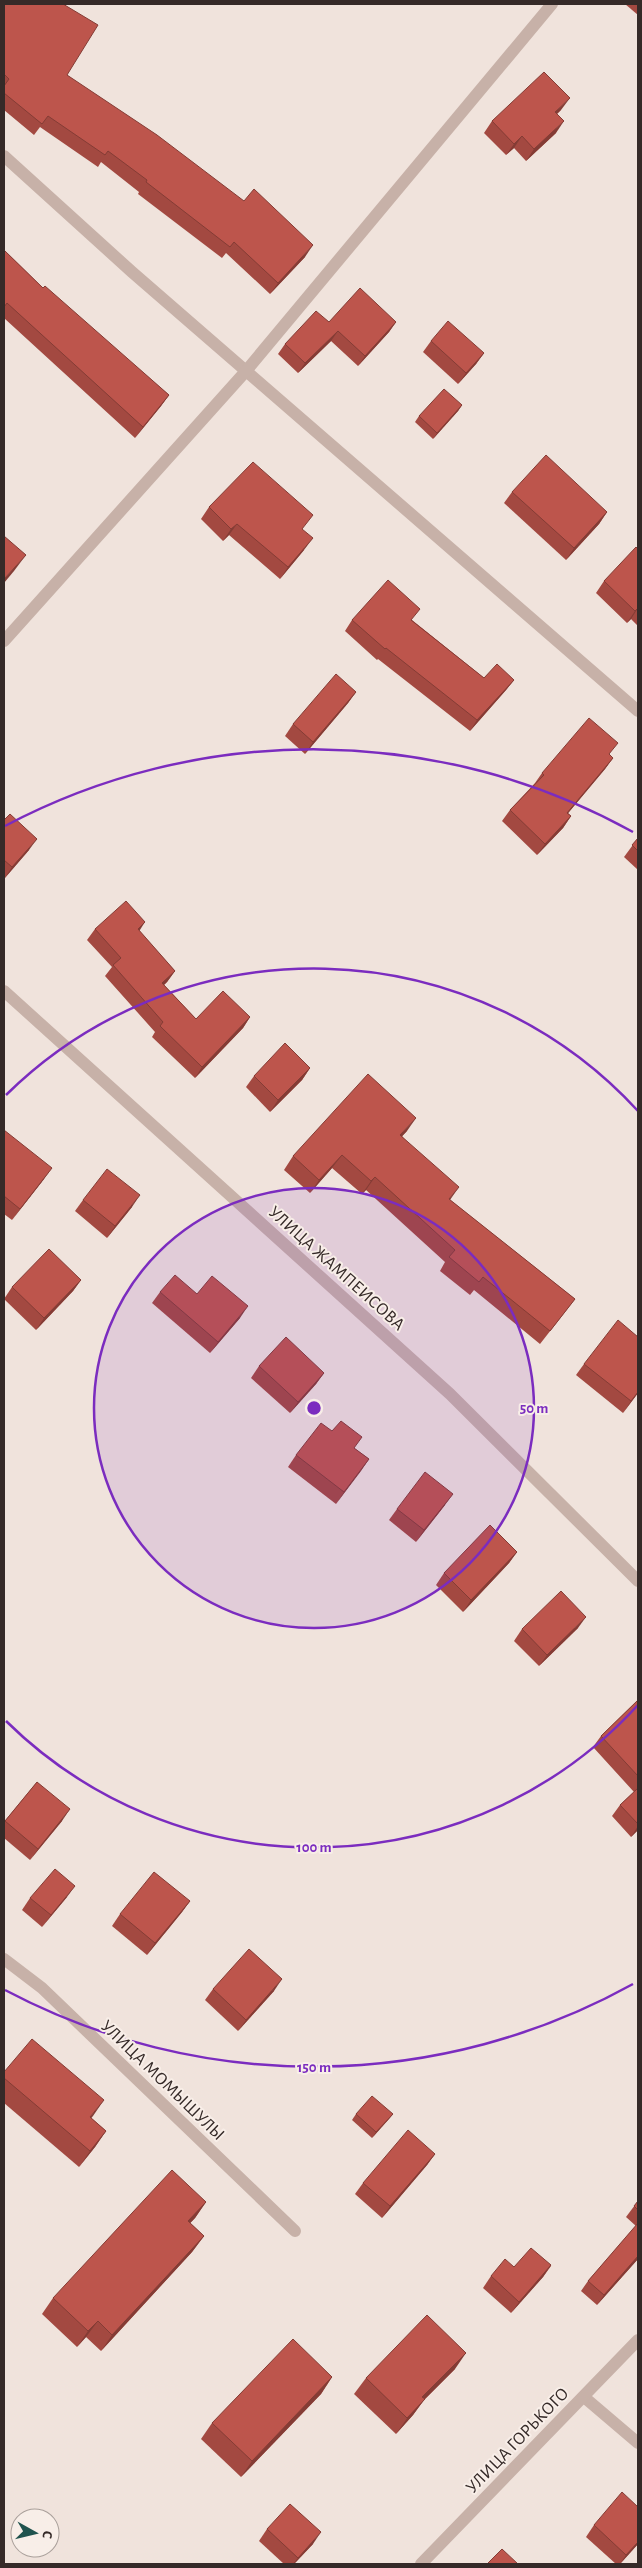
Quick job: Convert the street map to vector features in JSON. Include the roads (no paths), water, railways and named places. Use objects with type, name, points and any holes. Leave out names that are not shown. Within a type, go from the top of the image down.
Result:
[{"type":"street","points":[[4,641],[246,371],[552,4]]},
{"type":"street","points":[[4,156],[246,371],[638,711]]},
{"type":"street","name":"УЛИЦА ЖАМПЕИСОВА","points":[[4,991],[450,1394],[638,1581]]},
{"type":"street","name":"УЛИЦА МОМЫШУЛЫ","points":[[4,1959],[42,1988],[295,2231]]},
{"type":"street","name":"УЛИЦА ГОРЬКОГО","points":[[421,2564],[638,2340]]},
{"type":"street","points":[[584,2397],[638,2443]]}]
